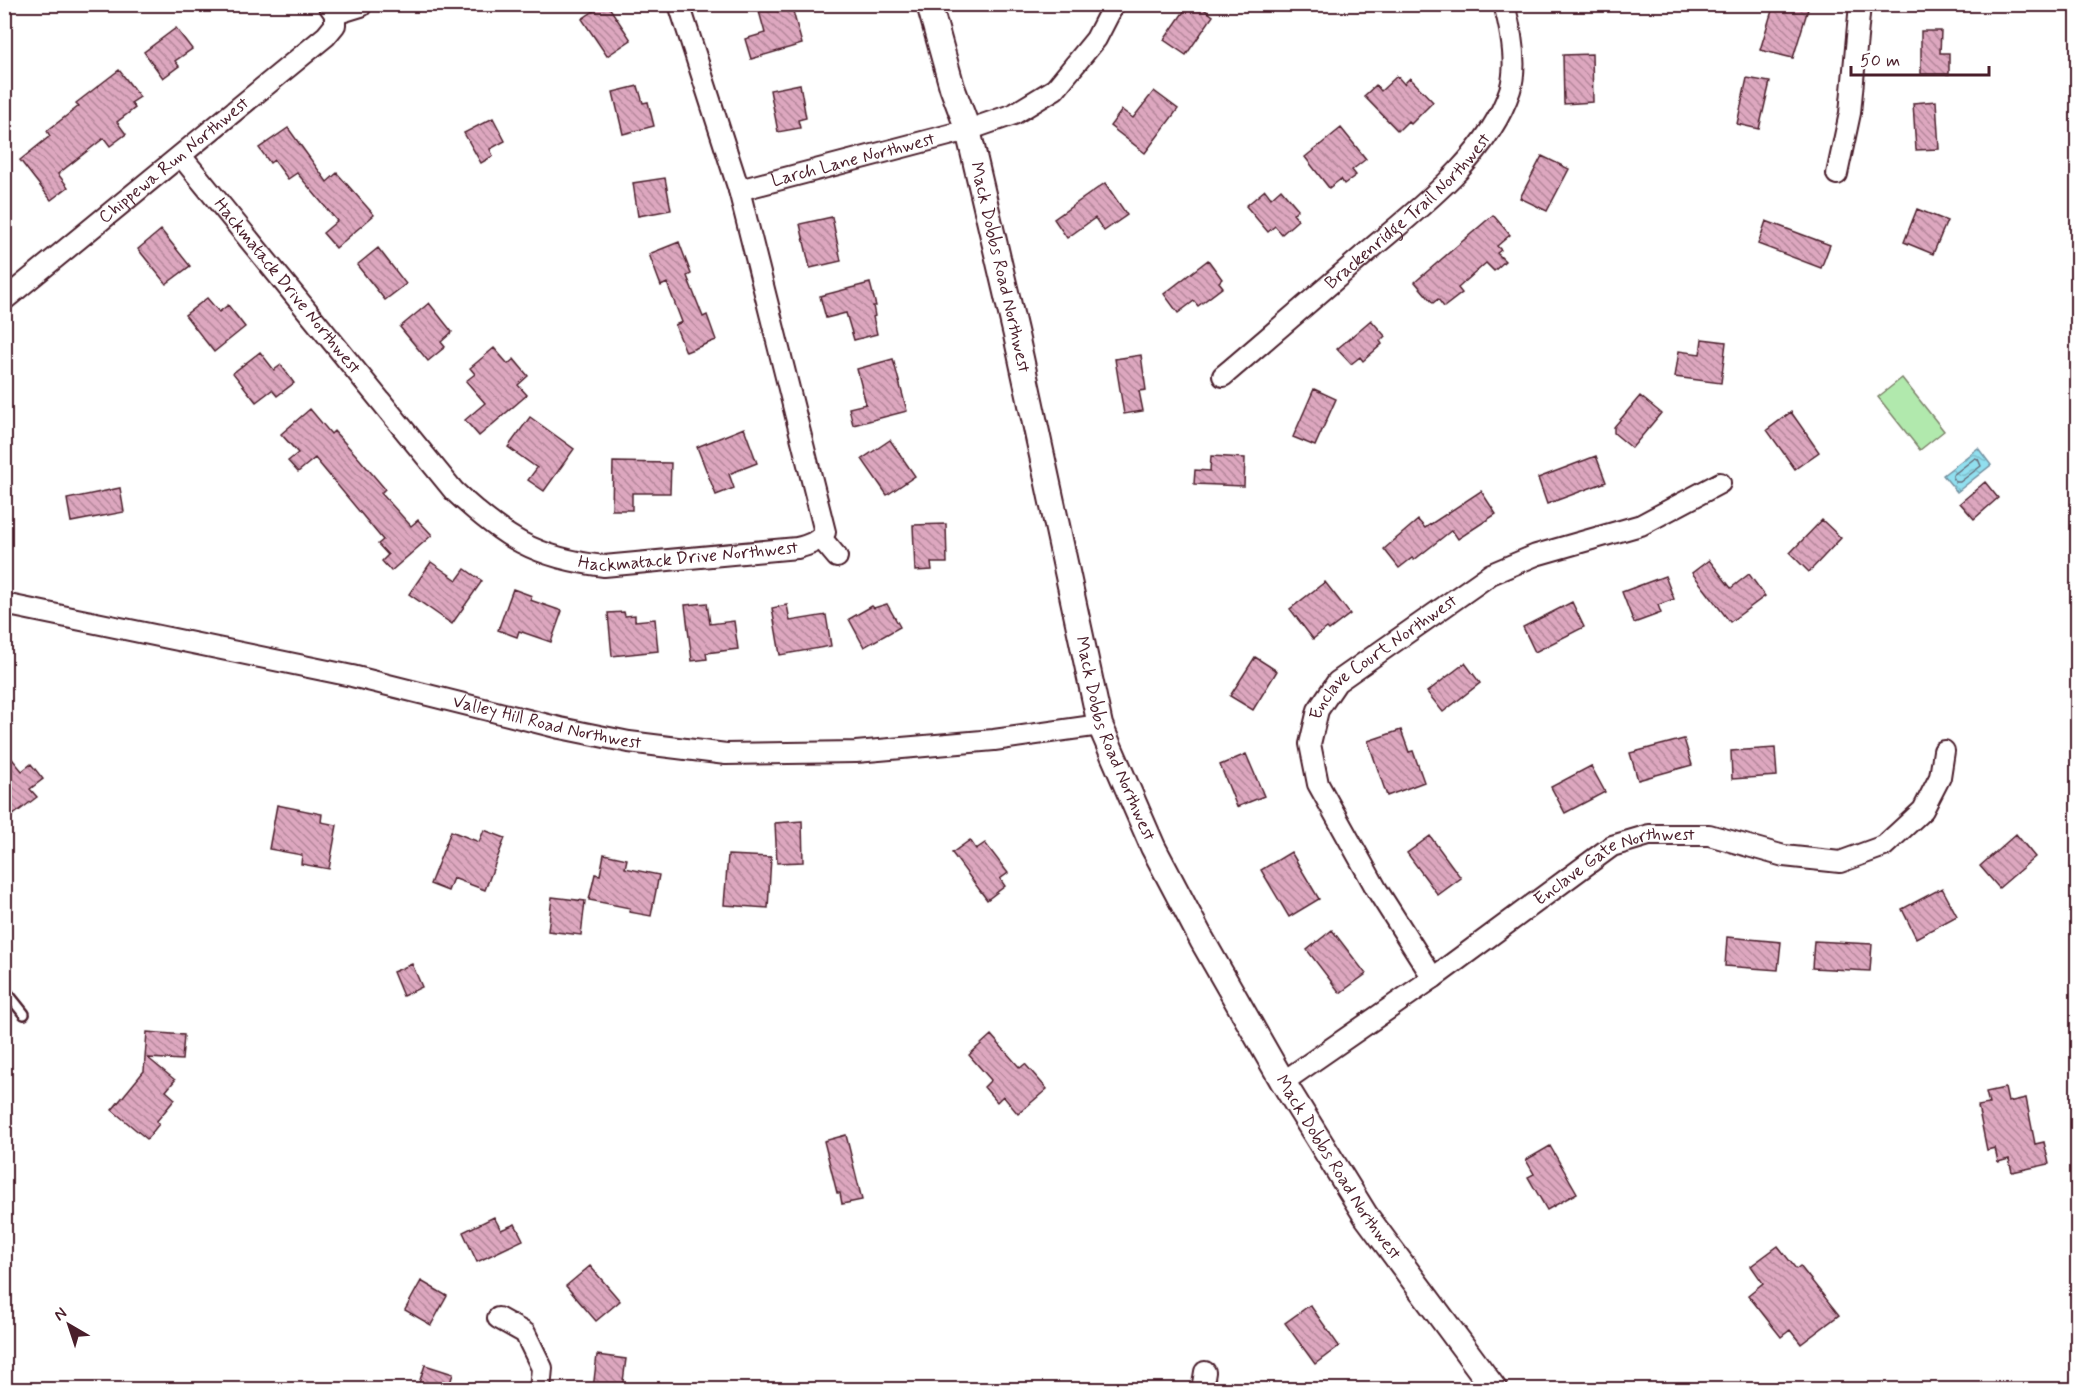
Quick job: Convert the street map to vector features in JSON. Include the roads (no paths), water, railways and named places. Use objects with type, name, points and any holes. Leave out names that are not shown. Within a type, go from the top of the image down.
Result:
[{"type":"street","name":"Hackmatack Drive Northwest","points":[[181,156],[454,491],[482,517],[508,536],[541,552],[577,563],[604,566],[797,548],[811,544],[821,538],[825,532],[739,190],[679,4]]},
{"type":"street","name":"Mack Dobbs Road Northwest","points":[[929,4],[952,87],[968,130],[1024,370],[1100,725],[1153,847],[1282,1082],[1366,1216],[1495,1389]]},
{"type":"street","name":"Larch Lane Northwest","points":[[739,190],[968,130],[1014,114],[1054,89],[1096,39],[1114,4]]},
{"type":"street","name":"Brackenridge Trail Northwest","points":[[1223,376],[1423,203],[1459,170],[1485,138],[1511,88],[1512,38],[1504,4]]},
{"type":"street","points":[[1837,174],[1850,113],[1860,4]]},
{"type":"street","name":"Chippewa Run Northwest","points":[[4,300],[326,36],[335,25],[332,9],[362,6]]},
{"type":"street","name":"Enclave Court Northwest","points":[[1433,978],[1377,890],[1318,784],[1310,744],[1318,710],[1337,682],[1491,573],[1536,555],[1641,525],[1720,483]]},
{"type":"street","points":[[821,538],[837,557]]},
{"type":"street","name":"Valley Hill Road Northwest","points":[[4,604],[352,676],[560,728],[628,742],[726,754],[856,752],[994,740],[1100,725]]},
{"type":"street","name":"Enclave Gate Northwest","points":[[1282,1082],[1433,978],[1612,846],[1649,835],[1709,835],[1784,856],[1840,862],[1884,846],[1923,810],[1940,777],[1944,751]]},
{"type":"street","points":[[498,1318],[525,1333],[542,1368],[540,1389]]},
{"type":"lane","points":[[4,988],[24,1014]]},
{"type":"water","points":[[1978,448],[1991,465],[1957,492],[1943,475]]}]
